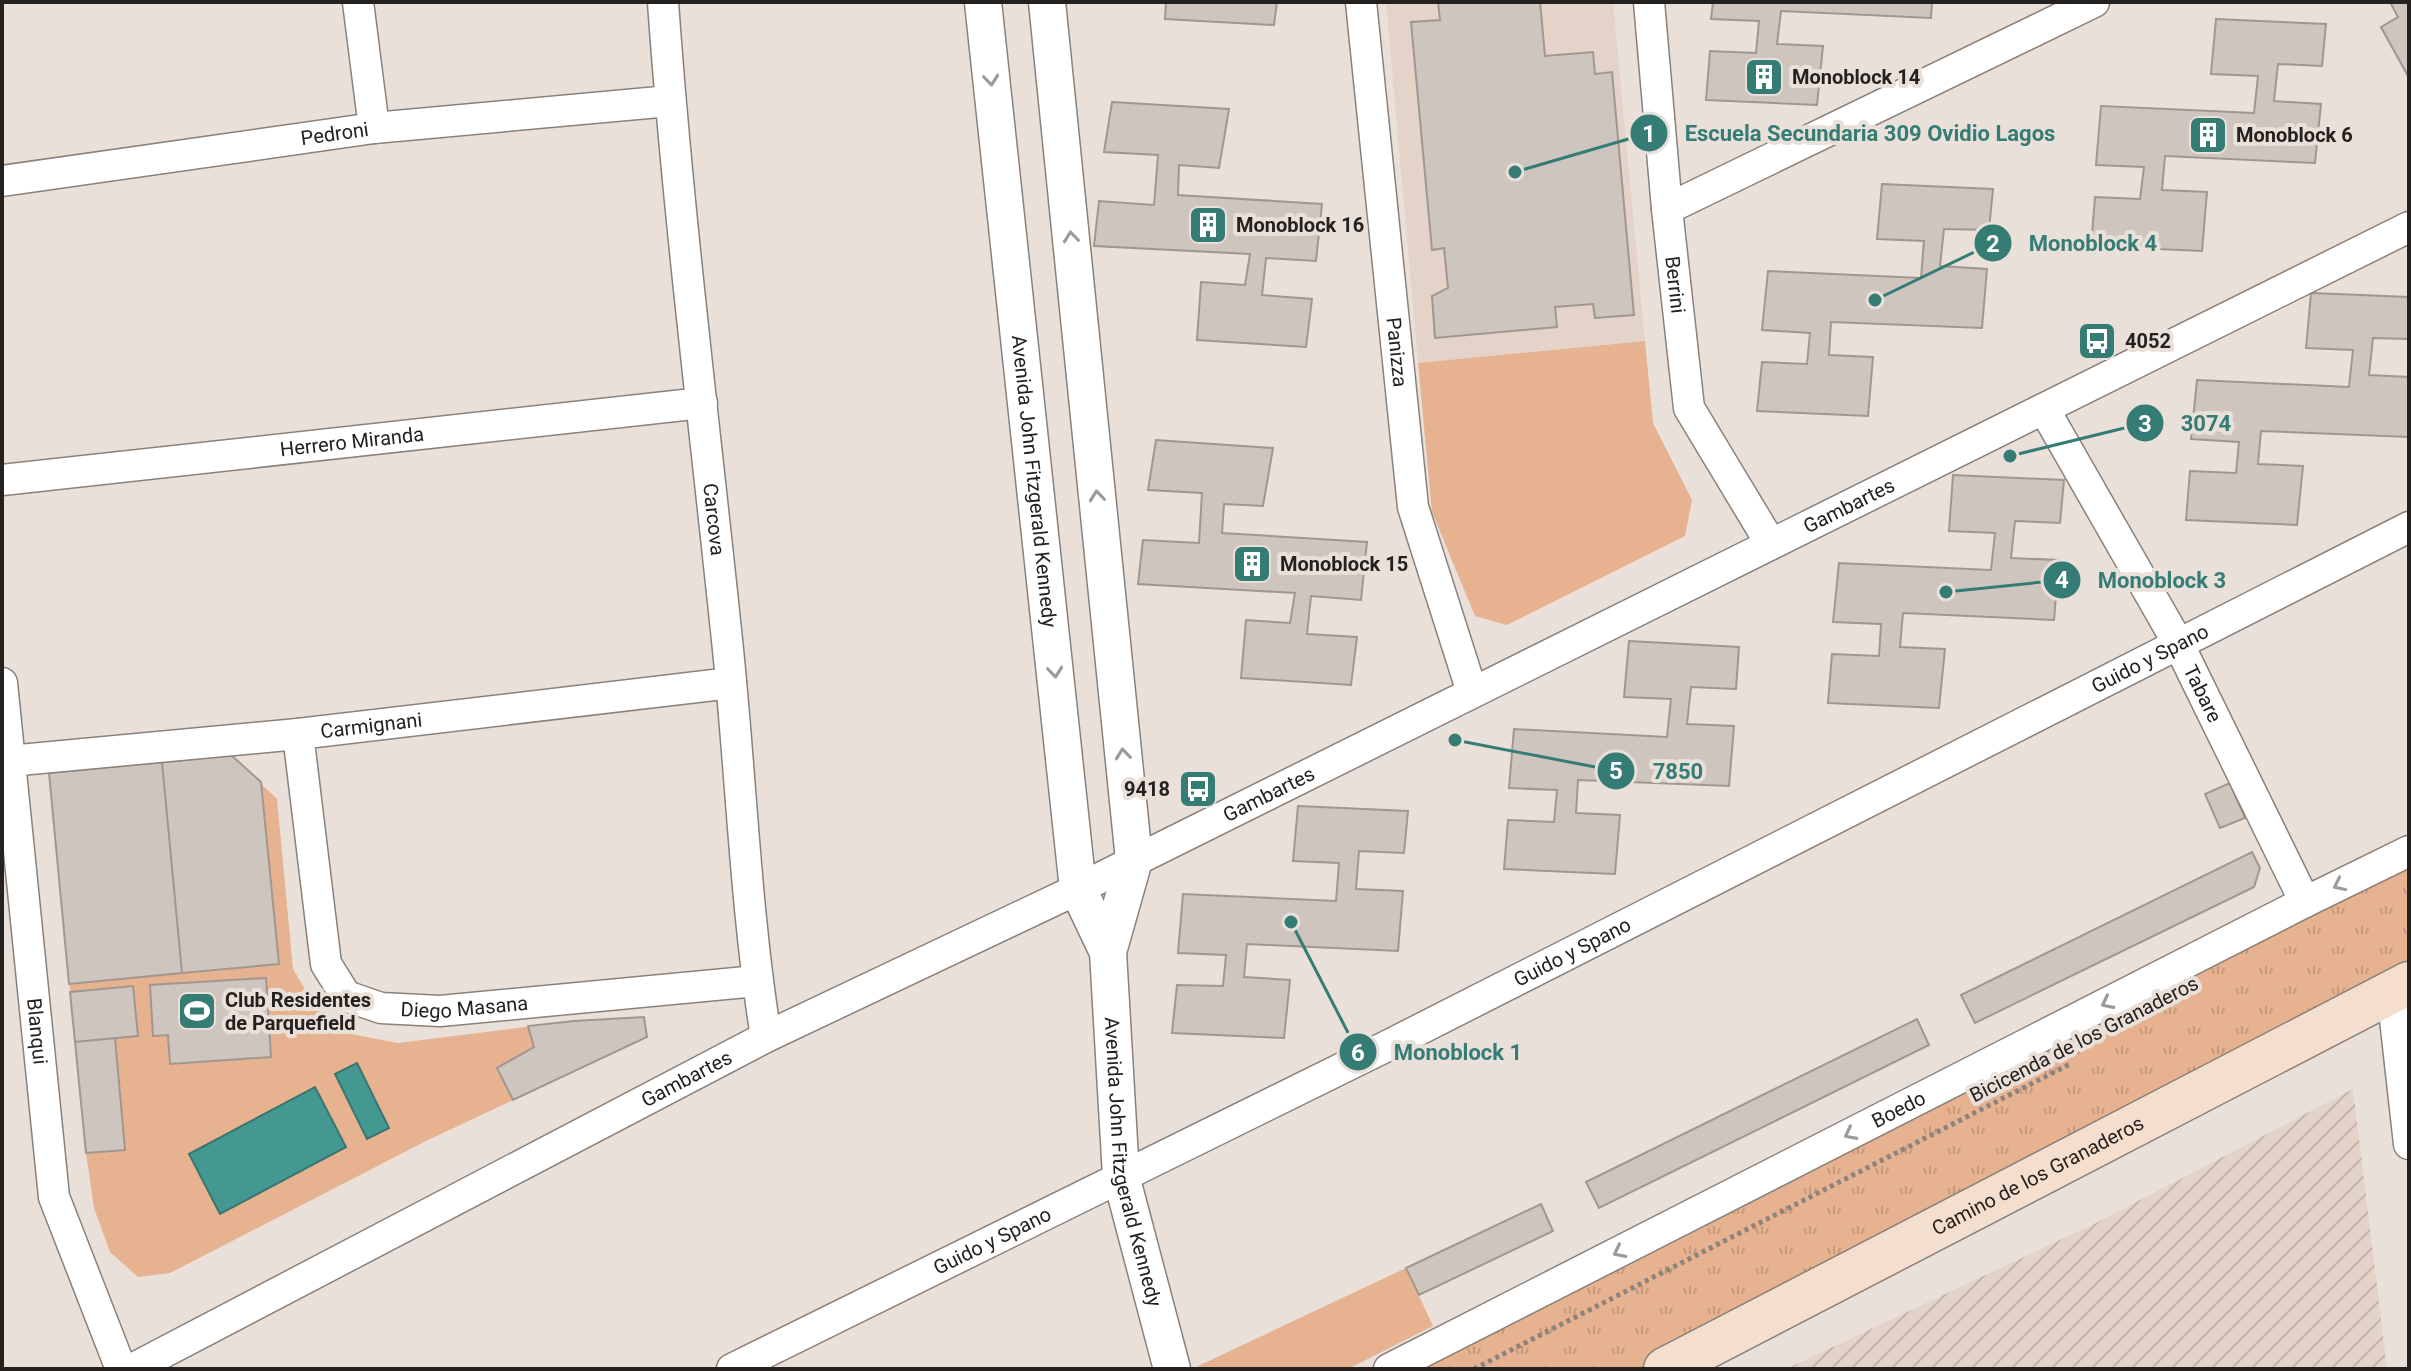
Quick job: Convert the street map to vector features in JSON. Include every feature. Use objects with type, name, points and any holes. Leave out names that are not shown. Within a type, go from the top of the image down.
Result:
[{"type":"main road","name":"Camino de los Granaderos","points":[[1665,1369],[2400,988]]},
{"type":"street","points":[[358,2],[374,128]]},
{"type":"street","name":"Carcova","points":[[663,2],[670,101],[731,683],[757,981],[766,1037]]},
{"type":"street","name":"Avenida John Fitzgerald Kennedy","points":[[983,2],[1078,889],[1108,952]]},
{"type":"street","name":"Avenida John Fitzgerald Kennedy","points":[[1047,2],[1134,860],[1108,952],[1121,1176],[1172,1369]]},
{"type":"street","name":"Panizza","points":[[1361,2],[1413,507],[1472,692]]},
{"type":"street","name":"Berrini","points":[[1649,2],[1689,408],[1771,544]]},
{"type":"street","points":[[1667,209],[2094,2]]},
{"type":"street","name":"Pedroni","points":[[2,181],[374,128],[670,101]]},
{"type":"street","name":"Gambartes","points":[[132,1369],[766,1037],[1078,889],[2409,227]]},
{"type":"street","name":"Herrero Miranda","points":[[2,480],[702,403]]},
{"type":"street","name":"Tabare","points":[[2044,409],[2178,643],[2305,902]]},
{"type":"street","name":"Guido y Spano","points":[[732,1369],[1387,1046],[2409,527]]},
{"type":"street","name":"Blanqui","points":[[2,683],[54,1197],[121,1369]]},
{"type":"street","name":"Carmignani","points":[[9,761],[298,734],[731,683]]},
{"type":"street","name":"Diego Masana","points":[[298,734],[326,964],[346,996],[381,1008],[440,1011],[757,981]]},
{"type":"street","name":"Boedo","points":[[1389,1369],[2409,851]]},
{"type":"street","points":[[2400,988],[2409,1144]]},
{"type":"path","name":"Bicicenda de los Granaderos","points":[[1474,1369],[2081,1058]]},
{"type":"shaded area","points":[[1386,2],[1613,2],[1645,341],[1418,363]]},
{"type":"shaded area","points":[[2353,1089],[2387,1369],[1786,1369],[2098,1222]]},
{"type":"green space","points":[[1645,341],[1653,423],[1692,500],[1685,536],[1507,625],[1475,616],[1432,512],[1418,363]]},
{"type":"green space","name":"Club Residentes de Parquefield","points":[[231,755],[277,799],[293,969],[315,1006],[346,1033],[398,1043],[574,1021],[644,1017],[647,1037],[426,1141],[170,1273],[138,1277],[110,1252],[94,1208],[49,773]]},
{"type":"green space","points":[[2409,851],[2409,983],[1665,1369],[1389,1369]]},
{"type":"green space","points":[[1406,1268],[1433,1326],[1348,1369],[1196,1367]]},
{"type":"water","points":[[357,1063],[389,1128],[367,1139],[335,1074]]},
{"type":"water","points":[[315,1087],[346,1147],[220,1214],[189,1154]]},
{"type":"building","points":[[1166,2],[1277,2],[1274,25],[1165,19]]},
{"type":"building","points":[[1438,2],[1540,2],[1545,56],[1593,52],[1595,74],[1612,72],[1634,315],[1595,318],[1593,304],[1555,307],[1557,327],[1435,338],[1432,296],[1448,288],[1444,248],[1432,250],[1411,22],[1440,20]]},
{"type":"building","name":"Monoblock 14","points":[[1713,2],[1932,2],[1931,18],[1781,11],[1777,44],[1823,46],[1817,105],[1706,100],[1710,51],[1756,53],[1759,21],[1711,19]]},
{"type":"building","points":[[2390,2],[2409,2],[2409,78],[2381,27],[2398,17]]},
{"type":"building","name":"Monoblock 6","points":[[2216,19],[2326,24],[2322,66],[2278,64],[2274,101],[2321,104],[2315,163],[2165,156],[2162,190],[2207,192],[2202,251],[2091,246],[2095,197],[2140,199],[2144,167],[2096,165],[2101,106],[2254,113],[2258,76],[2211,74]]},
{"type":"building","name":"Monoblock 16","points":[[1112,102],[1229,109],[1219,168],[1179,165],[1178,195],[1322,204],[1316,261],[1266,258],[1262,295],[1312,299],[1306,347],[1197,340],[1201,282],[1245,285],[1250,254],[1094,246],[1099,201],[1154,205],[1158,155],[1104,152]]},
{"type":"building","points":[[1882,184],[1993,189],[1989,230],[1944,229],[1940,266],[1987,269],[1982,328],[1831,322],[1829,355],[1873,357],[1868,416],[1757,411],[1762,362],[1807,364],[1810,333],[1762,330],[1768,271],[1921,278],[1924,241],[1877,239]]},
{"type":"building","points":[[2311,293],[2409,297],[2409,339],[2373,338],[2369,375],[2409,377],[2409,437],[2261,431],[2258,464],[2303,466],[2297,525],[2186,520],[2190,471],[2236,473],[2239,442],[2191,439],[2197,380],[2349,387],[2353,350],[2306,348]]},
{"type":"building","name":"Monoblock 15","points":[[1156,440],[1273,448],[1263,506],[1224,504],[1222,533],[1367,542],[1361,600],[1311,596],[1307,634],[1357,637],[1351,685],[1241,678],[1246,620],[1290,623],[1295,593],[1138,584],[1143,540],[1199,543],[1202,493],[1148,490]]},
{"type":"building","points":[[1953,475],[2064,480],[2060,523],[2015,521],[2011,558],[2059,560],[2054,620],[1903,613],[1900,647],[1945,649],[1939,708],[1828,703],[1832,654],[1879,656],[1881,624],[1833,622],[1839,563],[1991,570],[1995,533],[1949,531]]},
{"type":"building","points":[[1629,641],[1739,647],[1736,689],[1691,687],[1687,724],[1734,726],[1729,786],[1578,780],[1576,813],[1620,815],[1615,874],[1504,869],[1508,820],[1554,822],[1557,790],[1509,788],[1514,729],[1667,737],[1671,699],[1624,697]]},
{"type":"building","points":[[231,755],[261,782],[279,964],[182,973],[162,762]]},
{"type":"building","points":[[162,762],[182,973],[69,984],[49,773]]},
{"type":"building","points":[[2230,783],[2245,818],[2220,828],[2205,794]]},
{"type":"building","points":[[1298,806],[1408,811],[1404,853],[1359,851],[1356,889],[1403,891],[1398,951],[1247,944],[1244,977],[1290,980],[1284,1038],[1172,1033],[1177,985],[1223,986],[1226,955],[1178,953],[1183,894],[1336,901],[1339,863],[1293,861]]},
{"type":"building","points":[[2252,852],[2260,868],[2254,887],[1975,1023],[1961,995]]},
{"type":"building","points":[[266,978],[271,1057],[170,1064],[168,1035],[153,1036],[150,985]]},
{"type":"building","points":[[133,986],[138,1036],[75,1042],[70,992]]},
{"type":"building","points":[[644,1017],[647,1037],[513,1100],[497,1068],[534,1047],[528,1026]]},
{"type":"building","points":[[1917,1019],[1929,1045],[1599,1208],[1586,1182]]},
{"type":"building","points":[[115,1038],[125,1150],[86,1153],[75,1042]]},
{"type":"building","points":[[1541,1204],[1553,1231],[1419,1295],[1406,1268]]},
{"type":"place","name":"Monoblock 14","points":[[1764,77]]},
{"type":"place","name":"Monoblock 6","points":[[2208,135]]},
{"type":"place","name":"Escuela Secundaria 309 Ovidio Lagos","points":[[1515,172]]},
{"type":"place","name":"Monoblock 16","points":[[1208,225]]},
{"type":"place","name":"Monoblock 4","points":[[1875,300]]},
{"type":"place","name":"4052","points":[[2097,341]]},
{"type":"place","name":"3074","points":[[2010,456]]},
{"type":"place","name":"Monoblock 15","points":[[1252,564]]},
{"type":"place","name":"Monoblock 3","points":[[1946,592]]},
{"type":"place","name":"7850","points":[[1455,740]]},
{"type":"place","name":"9418","points":[[1198,789]]},
{"type":"place","name":"Monoblock 1","points":[[1291,922]]},
{"type":"place","name":"Club Residentes de Parquefield","points":[[197,1011]]}]
